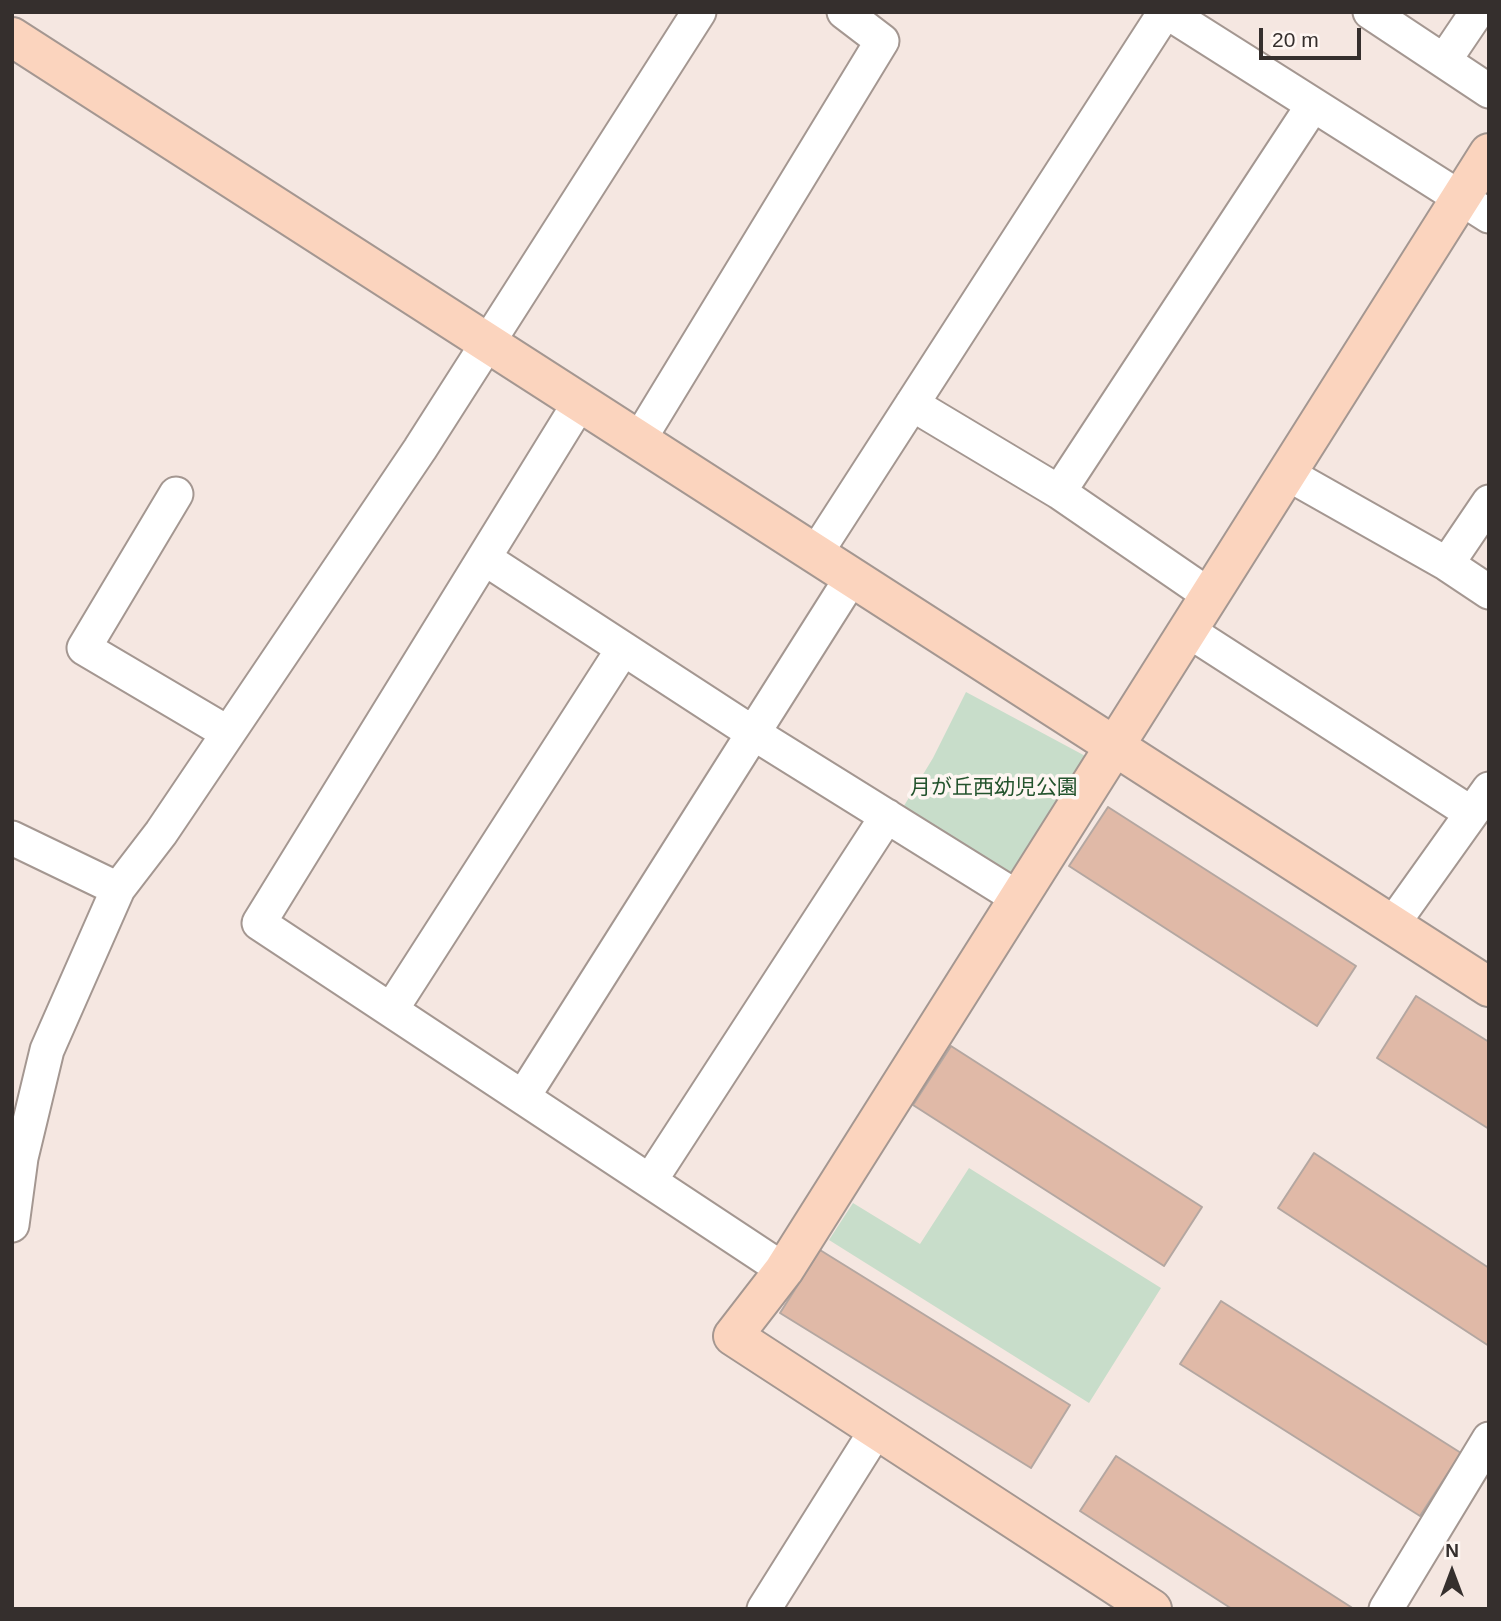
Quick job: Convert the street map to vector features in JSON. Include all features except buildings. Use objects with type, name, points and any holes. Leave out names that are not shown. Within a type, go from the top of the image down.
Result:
[{"type":"street","points":[[12,1225],[21,1158],[47,1050],[118,888],[161,833],[489,344],[699,12]]},
{"type":"street","points":[[639,440],[882,41],[844,12]]},
{"type":"street","points":[[816,553],[1166,12],[1475,207]]},
{"type":"street","points":[[1370,12],[1489,91]]},
{"type":"street","points":[[1444,61],[1477,12]]},
{"type":"street","points":[[12,37],[1489,987]]},
{"type":"street","points":[[1059,492],[1313,105]]},
{"type":"street","points":[[1152,1609],[733,1336],[784,1270],[1286,473],[1475,207],[1489,153]]},
{"type":"street","points":[[580,402],[259,923],[784,1270]]},
{"type":"street","points":[[912,404],[1059,492],[1209,595]]},
{"type":"street","points":[[1286,473],[1447,564],[1489,592]]},
{"type":"street","points":[[176,494],[84,648],[228,733]]},
{"type":"street","points":[[1447,564],[1489,502]]},
{"type":"street","points":[[484,558],[753,733],[1018,898]]},
{"type":"street","points":[[523,1097],[852,577]]},
{"type":"street","points":[[1187,630],[1480,801],[1392,925]]},
{"type":"street","points":[[391,1010],[623,649]]},
{"type":"street","points":[[650,1181],[887,816]]},
{"type":"street","points":[[12,838],[118,888]]},
{"type":"street","points":[[764,1609],[877,1429]]},
{"type":"street","points":[[1386,1609],[1489,1439]]},
{"type":"green space","name":"月が丘西幼児公園","points":[[966,692],[1089,758],[1017,883],[899,814],[933,758]]},
{"type":"green space","points":[[969,1168],[1161,1288],[1089,1403],[829,1240],[853,1203],[920,1244]]}]
